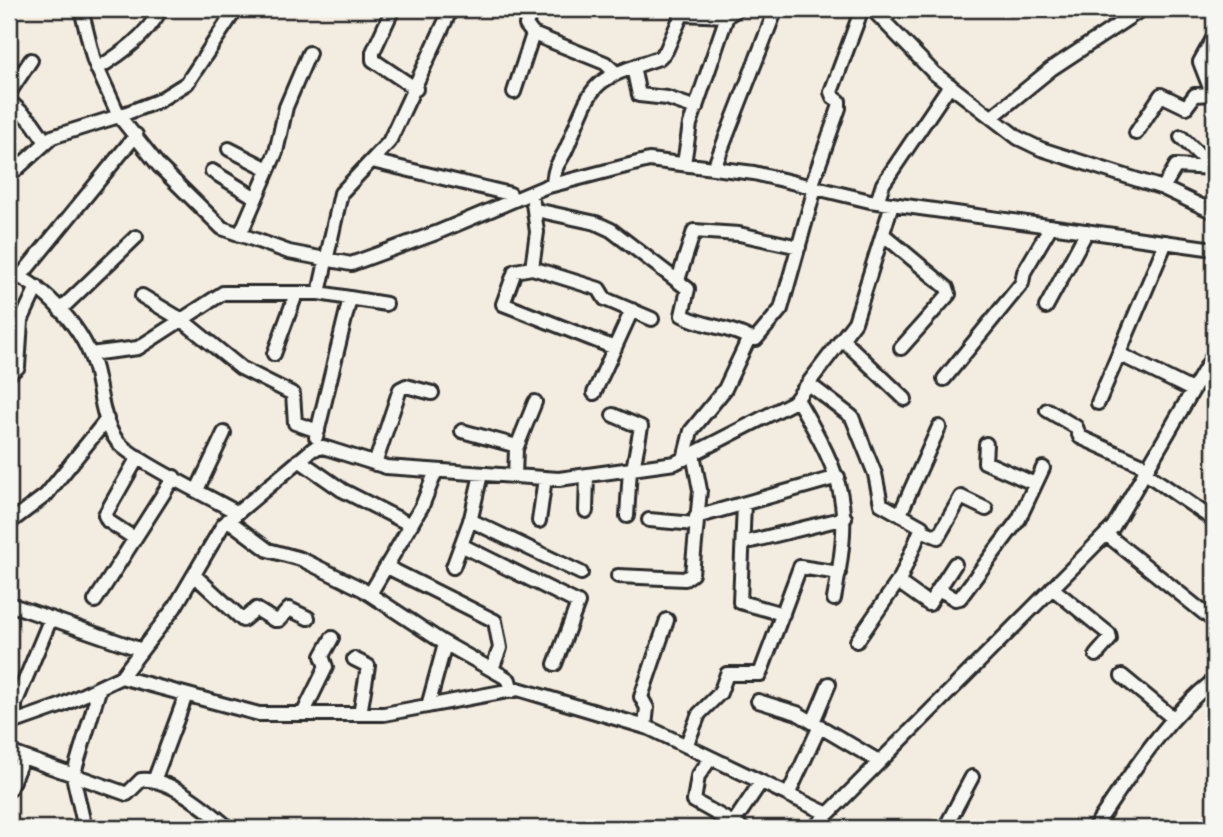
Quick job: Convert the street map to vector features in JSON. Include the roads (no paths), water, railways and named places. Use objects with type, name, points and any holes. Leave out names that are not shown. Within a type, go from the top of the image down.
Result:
[{"type":"street","points":[[82,9],[97,69],[119,116],[159,166],[222,228],[289,252],[351,264],[553,184],[649,160],[754,173],[877,202],[1214,249]]},
{"type":"street","points":[[97,69],[130,47],[152,25],[161,9]]},
{"type":"street","points":[[9,176],[52,136],[158,101],[187,83],[236,9]]},
{"type":"street","points":[[319,293],[341,193],[390,142],[451,9]]},
{"type":"street","points":[[531,9],[526,25],[533,34],[605,63],[616,73]]},
{"type":"street","points":[[714,168],[775,9]]},
{"type":"street","points":[[536,210],[596,223],[611,230],[678,280],[689,292],[681,309],[682,315],[697,322],[733,329],[756,339],[781,309],[813,187],[839,108],[839,101],[831,92],[848,40],[862,9]]},
{"type":"street","points":[[872,9],[950,85],[1018,138],[1041,149],[1163,188],[1214,212]]},
{"type":"street","points":[[883,20],[894,9]]},
{"type":"street","points":[[992,117],[1051,69],[1142,9]]},
{"type":"street","points":[[553,184],[556,163],[566,150],[589,95],[600,81],[663,55],[682,14],[732,12],[688,133],[684,164]]},
{"type":"street","points":[[391,13],[373,52],[373,60],[416,89]]},
{"type":"street","points":[[513,92],[533,34]]},
{"type":"street","points":[[1136,133],[1161,95],[1186,107],[1195,95],[1213,96],[1200,62],[1214,37]]},
{"type":"street","points":[[240,235],[278,146],[286,107],[309,53]]},
{"type":"street","points":[[9,93],[31,60]]},
{"type":"street","points":[[633,67],[638,94],[667,97],[696,108]]},
{"type":"street","points":[[877,202],[891,172],[950,85]]},
{"type":"street","points":[[9,101],[33,122],[46,142]]},
{"type":"street","points":[[136,135],[14,274],[37,286],[60,310],[90,354],[107,419],[120,444],[197,490],[232,516],[268,550],[301,559],[370,594],[445,644],[492,669],[509,681],[512,691]]},
{"type":"street","points":[[1181,137],[1214,168]]},
{"type":"street","points":[[229,149],[268,169]]},
{"type":"street","points":[[372,161],[510,194],[509,202]]},
{"type":"street","points":[[1163,188],[1176,166],[1214,168]]},
{"type":"street","points":[[212,171],[256,198]]},
{"type":"street","points":[[530,193],[536,210],[537,232],[532,268]]},
{"type":"street","points":[[12,723],[121,677],[139,649],[175,607],[232,516],[317,448],[374,464],[436,471],[545,478],[587,475],[689,457],[797,399],[843,340],[857,317],[892,204]]},
{"type":"street","points":[[944,379],[1023,283],[1024,272],[1051,226]]},
{"type":"street","points":[[678,280],[694,231],[739,234],[799,247]]},
{"type":"street","points":[[1046,307],[1087,231]]},
{"type":"street","points":[[884,235],[947,288],[949,294],[901,348]]},
{"type":"street","points":[[60,310],[136,237]]},
{"type":"street","points":[[1098,403],[1166,242]]},
{"type":"street","points":[[615,348],[503,304],[515,271],[532,268],[599,289],[605,299],[652,319]]},
{"type":"street","points":[[9,374],[19,364],[15,320],[37,286]]},
{"type":"street","points":[[90,354],[138,348],[223,293],[319,293],[386,304]]},
{"type":"street","points":[[274,354],[296,294]]},
{"type":"street","points":[[142,296],[182,320],[241,368],[293,394],[295,423],[318,431]]},
{"type":"street","points":[[317,448],[318,431],[350,298]]},
{"type":"street","points":[[594,393],[632,310]]},
{"type":"street","points":[[618,576],[690,577],[700,491],[689,457],[691,431],[725,389],[749,338]]},
{"type":"street","points":[[843,340],[905,399]]},
{"type":"street","points":[[1119,354],[1192,390]]},
{"type":"street","points":[[817,828],[1106,534],[1214,354]]},
{"type":"street","points":[[809,384],[852,418],[875,474],[881,504],[920,524],[921,530],[898,582],[857,641]]},
{"type":"street","points":[[374,464],[400,389],[406,386],[432,393]]},
{"type":"street","points":[[797,399],[838,477],[845,518],[834,599]]},
{"type":"street","points":[[515,476],[517,446],[535,402]]},
{"type":"street","points":[[1047,410],[1076,428],[1080,438],[1146,470],[1214,520]]},
{"type":"street","points":[[613,415],[641,428],[631,469],[627,516]]},
{"type":"street","points":[[10,521],[46,495],[107,419]]},
{"type":"street","points":[[900,514],[939,427]]},
{"type":"street","points":[[462,431],[517,446]]},
{"type":"street","points":[[197,490],[225,433]]},
{"type":"street","points":[[986,444],[985,462],[1035,484]]},
{"type":"street","points":[[134,538],[108,521],[106,515],[138,457]]},
{"type":"street","points":[[299,460],[342,490],[411,525]]},
{"type":"street","points":[[939,589],[955,599],[960,598],[1018,519],[1043,468]]},
{"type":"street","points":[[370,594],[425,502],[436,471]]},
{"type":"street","points":[[453,568],[470,520],[481,474]]},
{"type":"street","points":[[586,511],[587,475]]},
{"type":"street","points":[[95,601],[174,477]]},
{"type":"street","points":[[649,520],[695,521],[838,477]]},
{"type":"street","points":[[539,521],[545,478]]},
{"type":"street","points":[[921,530],[938,537],[961,497],[986,509]]},
{"type":"street","points":[[744,504],[740,602],[783,614]]},
{"type":"street","points":[[743,542],[845,518]]},
{"type":"street","points":[[470,520],[581,573]]},
{"type":"street","points":[[1106,534],[1214,621]]},
{"type":"street","points":[[461,545],[578,603],[579,609],[555,664]]},
{"type":"street","points":[[898,582],[929,604],[954,564]]},
{"type":"street","points":[[387,567],[495,621],[499,627],[500,648],[492,669]]},
{"type":"street","points":[[686,746],[699,714],[720,693],[727,674],[760,674],[800,567],[839,573]]},
{"type":"street","points":[[194,575],[243,620],[256,609],[274,620],[279,620],[289,609],[307,618]]},
{"type":"street","points":[[1052,588],[1109,634],[1110,639],[1096,655]]},
{"type":"street","points":[[9,604],[139,649]]},
{"type":"street","points":[[12,723],[15,704],[51,618]]},
{"type":"street","points":[[645,726],[648,708],[640,696],[667,620]]},
{"type":"street","points":[[303,714],[326,667],[322,656],[332,638]]},
{"type":"street","points":[[428,706],[445,644]]},
{"type":"street","points":[[354,660],[368,666],[359,714]]},
{"type":"street","points":[[1122,676],[1173,718]]},
{"type":"street","points":[[121,677],[259,714],[384,715],[518,689],[645,726],[828,814]]},
{"type":"street","points":[[1094,828],[1173,718],[1214,680]]},
{"type":"street","points":[[788,795],[829,684]]},
{"type":"street","points":[[85,828],[73,776],[100,687]]},
{"type":"street","points":[[153,781],[186,695]]},
{"type":"street","points":[[758,701],[786,708],[880,762]]},
{"type":"street","points":[[9,752],[22,759],[127,794],[141,780],[153,781],[195,800],[229,828]]},
{"type":"street","points":[[711,758],[698,776],[694,801],[738,825],[761,782]]},
{"type":"street","points":[[9,790],[22,759]]},
{"type":"street","points":[[944,828],[972,777]]}]
